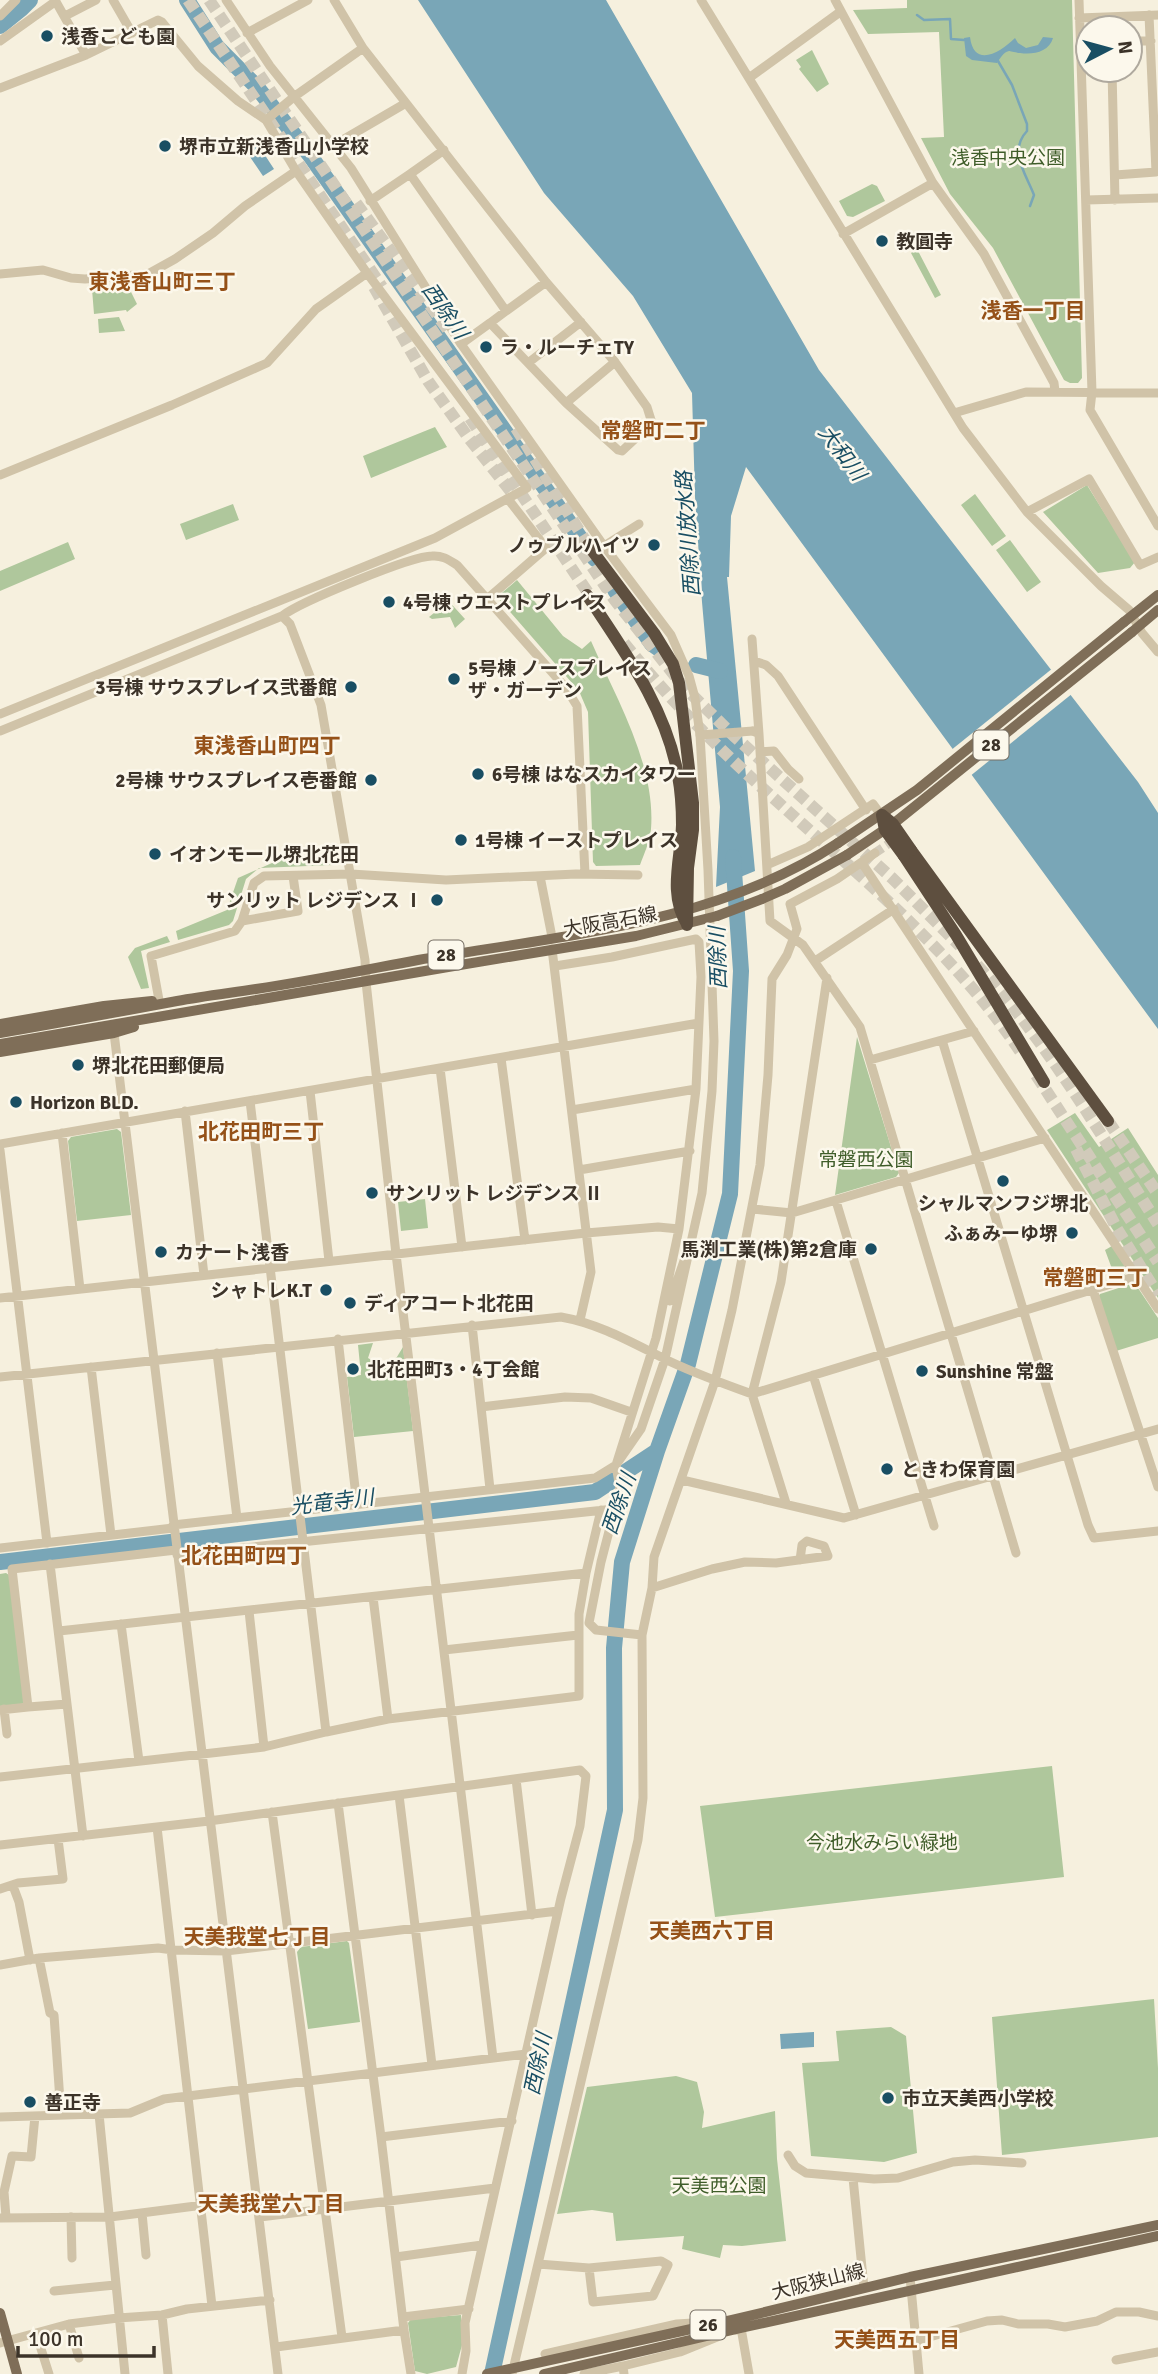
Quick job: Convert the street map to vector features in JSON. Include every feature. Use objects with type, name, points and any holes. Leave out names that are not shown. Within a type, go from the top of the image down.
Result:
[{"type":"highway","points":[[588,545],[654,633],[673,664],[679,684],[693,803],[693,830],[684,911]]},
{"type":"highway","points":[[587,595],[643,683],[671,747],[682,810],[676,885],[687,925]]},
{"type":"highway","points":[[882,815],[907,853],[1108,1121]]},
{"type":"highway","points":[[907,853],[1044,1082]]},
{"type":"main road","name":"28","points":[[1128,618],[1158,595]]},
{"type":"main road","name":"28","points":[[1135,629],[1154,613]]},
{"type":"main road","name":"大阪高石線","points":[[0,1044],[366,982],[552,943],[713,903],[815,859],[882,815],[917,790],[1128,618]]},
{"type":"main road","name":"大阪高石線","points":[[0,1033],[366,969],[552,943],[636,936],[713,917],[766,897],[847,855],[889,827],[1135,629]]},
{"type":"main road","points":[[0,1024],[104,1006],[159,1000],[176,1001]]},
{"type":"main road","points":[[0,1052],[114,1033],[180,1013]]},
{"type":"main road","name":"大阪狭山線","points":[[544,2374],[864,2288],[1158,2225]]},
{"type":"main road","name":"大阪狭山線","points":[[487,2374],[911,2290],[1158,2236]]},
{"type":"main road","points":[[0,2313],[4,2342],[17,2374]]},
{"type":"street","points":[[0,16],[16,0]]},
{"type":"street","points":[[65,16],[96,0]]},
{"type":"street","points":[[114,0],[132,33]]},
{"type":"street","points":[[0,1548],[237,1518],[595,1478],[616,1465],[641,1429],[668,1360],[702,1193],[714,1041],[713,903],[700,735],[695,698],[680,653],[671,635],[604,546],[461,344],[351,168],[247,33],[226,0]]},
{"type":"street","points":[[247,33],[307,0]]},
{"type":"street","points":[[334,0],[363,48],[546,282],[615,362],[646,407],[652,423],[622,451],[618,450],[566,403],[490,323]]},
{"type":"street","points":[[701,0],[962,428],[1027,512],[1101,586],[1135,629],[1158,652]]},
{"type":"street","points":[[835,0],[933,183],[984,254],[1054,383],[1055,391]]},
{"type":"street","points":[[1,39],[55,1],[86,55]]},
{"type":"street","points":[[749,78],[840,12]]},
{"type":"street","points":[[1115,175],[1156,172],[1151,41],[1153,15]]},
{"type":"street","points":[[0,88],[86,55],[158,20],[162,22],[198,66],[237,101],[265,120],[296,171],[367,273],[527,488],[435,538],[0,714]]},
{"type":"street","points":[[1144,41],[1151,41]]},
{"type":"street","points":[[265,120],[363,48]]},
{"type":"street","points":[[1082,84],[1092,392],[1090,410],[1158,526]]},
{"type":"street","points":[[1112,84],[1115,200]]},
{"type":"street","points":[[334,145],[406,103]]},
{"type":"street","points":[[370,201],[444,150]]},
{"type":"street","points":[[0,274],[43,270],[85,279],[148,274],[204,240],[245,206],[296,171]]},
{"type":"street","points":[[410,173],[506,311]]},
{"type":"street","points":[[843,233],[933,183]]},
{"type":"street","points":[[1086,200],[1158,198]]},
{"type":"street","points":[[0,475],[194,396],[267,363],[316,309],[367,273]]},
{"type":"street","points":[[461,344],[546,282]]},
{"type":"street","points":[[528,363],[581,322]]},
{"type":"street","points":[[566,403],[615,362]]},
{"type":"street","points":[[954,413],[1026,392],[1158,393]]},
{"type":"street","points":[[1027,512],[1089,479],[1140,565],[1158,557]]},
{"type":"street","points":[[486,600],[546,548],[508,499]]},
{"type":"street","points":[[604,546],[639,524]]},
{"type":"street","points":[[0,731],[282,616],[290,610],[401,564],[421,557],[444,557],[457,565],[566,688],[578,706],[585,874]]},
{"type":"street","points":[[282,616],[291,627],[321,705],[352,874],[366,969],[405,1333],[493,2058]]},
{"type":"street","points":[[752,639],[756,733],[760,752],[767,865],[765,882],[770,922],[803,945],[860,1027],[1016,1553]]},
{"type":"street","points":[[754,661],[766,664],[778,676],[866,810]]},
{"type":"street","points":[[700,735],[756,733]]},
{"type":"street","points":[[760,752],[774,751],[799,779]]},
{"type":"street","points":[[767,865],[808,847],[873,804],[897,838]]},
{"type":"street","points":[[510,2370],[538,2264],[638,1840],[643,1798],[642,1635],[652,1588],[654,1558],[682,1480],[733,1310],[764,1128],[772,979],[797,929],[790,904],[875,853]]},
{"type":"street","points":[[862,863],[1158,1309]]},
{"type":"street","points":[[159,1000],[151,956],[232,933],[239,928],[254,883],[258,879],[352,874],[446,880],[585,874],[638,875]]},
{"type":"street","points":[[243,921],[298,911],[293,876]]},
{"type":"street","points":[[540,876],[555,966],[591,1272],[580,1320]]},
{"type":"street","points":[[815,961],[894,909]]},
{"type":"street","points":[[555,966],[696,939],[699,942],[701,977],[690,1151],[679,1230],[656,1338]]},
{"type":"street","points":[[786,1503],[751,1394],[781,1282],[827,978]]},
{"type":"street","points":[[0,1144],[699,1023]]},
{"type":"street","points":[[870,1060],[974,1031]]},
{"type":"street","points":[[114,1033],[278,2374]]},
{"type":"street","points":[[942,1040],[1088,1525],[1094,1538],[1158,1531]]},
{"type":"street","points":[[501,1058],[525,1240]]},
{"type":"street","points":[[440,1068],[462,1247]]},
{"type":"street","points":[[572,1110],[696,1089]]},
{"type":"street","points":[[310,1091],[329,1261]]},
{"type":"street","points":[[250,1101],[326,1732]]},
{"type":"street","points":[[185,1111],[204,1275]]},
{"type":"street","points":[[62,1133],[80,1289]]},
{"type":"street","points":[[752,1209],[792,1213],[1045,1138]]},
{"type":"street","points":[[0,1150],[5,1223],[18,1296],[47,1543]]},
{"type":"street","points":[[579,1170],[690,1151]]},
{"type":"street","points":[[835,1200],[934,1526]]},
{"type":"street","points":[[0,1298],[586,1233],[658,1227],[679,1230]]},
{"type":"street","points":[[642,1635],[596,1630],[589,1623],[620,1489],[616,1465],[651,1352],[692,1241]]},
{"type":"street","points":[[0,1377],[545,1317],[580,1320],[603,1328],[711,1380],[751,1394],[1137,1276]]},
{"type":"street","points":[[1093,1290],[1158,1487]]},
{"type":"street","points":[[472,1325],[490,1489]]},
{"type":"street","points":[[338,1339],[357,1505]]},
{"type":"street","points":[[217,1353],[237,1518]]},
{"type":"street","points":[[91,1367],[111,1535]]},
{"type":"street","points":[[813,1375],[856,1515]]},
{"type":"street","points":[[481,1407],[565,1397],[591,1398],[631,1412]]},
{"type":"street","points":[[682,1480],[844,1518],[1158,1429]]},
{"type":"street","points":[[28,1707],[12,1569],[614,1509]]},
{"type":"street","points":[[0,1777],[264,1747],[388,1719],[579,1696],[578,1635],[586,1573],[601,1510]]},
{"type":"street","points":[[652,1588],[712,1569],[745,1562],[776,1563],[800,1560]]},
{"type":"street","points":[[50,1564],[83,1836]]},
{"type":"street","points":[[59,1631],[586,1573]]},
{"type":"street","points":[[373,1597],[388,1719]]},
{"type":"street","points":[[249,1611],[264,1747]]},
{"type":"street","points":[[121,1624],[139,1761]]},
{"type":"street","points":[[444,1650],[578,1635]]},
{"type":"street","points":[[7,1734],[2,1710],[67,1704]]},
{"type":"street","points":[[0,1845],[209,1821],[580,1770],[586,1776],[580,1826],[558,1911],[465,2323],[466,2351],[462,2374]]},
{"type":"street","points":[[516,1779],[532,1915]]},
{"type":"street","points":[[399,1795],[432,2065]]},
{"type":"street","points":[[338,1803],[411,2374]]},
{"type":"street","points":[[272,1812],[342,2337]]},
{"type":"street","points":[[157,1827],[212,2306]]},
{"type":"street","points":[[0,1889],[18,1883],[62,1879],[58,1839]]},
{"type":"street","points":[[13,1886],[50,2013],[54,2015],[61,2115]]},
{"type":"street","points":[[0,1965],[34,1959],[158,1948],[226,1951],[558,1911]]},
{"type":"street","points":[[0,2117],[130,2113],[164,2099],[526,2054]]},
{"type":"street","points":[[99,2114],[125,2374]]},
{"type":"street","points":[[35,2116],[31,2157],[12,2156],[4,2192],[3,2217],[110,2217],[258,2199]]},
{"type":"street","points":[[381,2137],[512,2121]]},
{"type":"street","points":[[788,2155],[795,2166],[806,2174],[853,2178],[898,2178],[953,2162],[975,2160],[1022,2163]]},
{"type":"street","points":[[853,2178],[864,2288]]},
{"type":"street","points":[[260,2217],[495,2188]]},
{"type":"street","points":[[142,2213],[146,2255]]},
{"type":"street","points":[[71,2217],[72,2258]]},
{"type":"street","points":[[396,2257],[482,2245]]},
{"type":"street","points":[[538,2264],[589,2268],[661,2261],[668,2265],[653,2296],[593,2302],[589,2268]]},
{"type":"street","points":[[910,2277],[919,2374]]},
{"type":"street","points":[[54,2291],[115,2285]]},
{"type":"street","points":[[4,2342],[69,2324],[270,2300]]},
{"type":"street","points":[[403,2318],[469,2309]]},
{"type":"street","points":[[915,2341],[987,2321],[1002,2320],[1018,2324],[1065,2327],[1097,2321],[1116,2312],[1139,2312],[1158,2316]]},
{"type":"street","points":[[162,2315],[168,2374]]},
{"type":"street","points":[[69,2324],[79,2358]]},
{"type":"street","points":[[545,2354],[677,2324],[736,2324]]},
{"type":"street","points":[[584,2374],[623,2370],[680,2352],[736,2324]]},
{"type":"street","points":[[736,2324],[750,2374]]},
{"type":"street","points":[[275,2347],[404,2330]]},
{"type":"street","points":[[36,2333],[48,2374]]},
{"type":"street","points":[[1116,2360],[1158,2352]]},
{"type":"green space","name":"浅香中央公園","points":[[907,0],[1072,0],[1082,378],[1078,383],[1064,380],[993,248],[950,194],[921,138],[944,137],[939,32],[868,34],[853,10],[907,8]]},
{"type":"green space","points":[[812,50],[829,84],[817,92],[799,69],[801,67],[796,60]]},
{"type":"green space","points":[[872,184],[877,186],[885,201],[853,217],[847,216],[839,201]]},
{"type":"green space","points":[[917,249],[941,295],[935,298],[911,253]]},
{"type":"green space","points":[[128,286],[137,304],[127,312],[94,314],[92,289]]},
{"type":"green space","points":[[119,317],[125,331],[99,333],[98,319]]},
{"type":"green space","points":[[435,427],[447,447],[371,478],[363,456]]},
{"type":"green space","points":[[1087,485],[1135,562],[1130,568],[1098,573],[1043,512]]},
{"type":"green space","points":[[975,494],[1006,536],[992,546],[961,505]]},
{"type":"green space","points":[[233,504],[239,520],[186,540],[180,524]]},
{"type":"green space","points":[[1010,540],[1041,582],[1027,592],[996,550]]},
{"type":"green space","points":[[68,542],[75,559],[0,591],[0,571]]},
{"type":"green space","points":[[517,580],[563,636],[582,649],[591,641],[632,732],[641,756],[651,805],[650,834],[640,865],[596,866],[593,862],[588,712],[579,691],[497,597]]},
{"type":"green space","points":[[445,597],[465,619],[455,628],[450,617],[429,617],[439,609]]},
{"type":"green space","points":[[327,858],[333,865],[261,868],[281,859]]},
{"type":"green space","points":[[257,870],[246,879],[233,921],[229,925],[178,940],[176,931],[227,910],[238,878]]},
{"type":"green space","points":[[167,936],[170,942],[141,951],[149,988],[141,989],[128,957],[135,948]]},
{"type":"green space","name":"常磐西公園","points":[[857,1037],[899,1173],[896,1177],[835,1195]]},
{"type":"green space","points":[[1075,1113],[1099,1147],[1128,1128],[1158,1175],[1158,1298],[1047,1130]]},
{"type":"green space","points":[[117,1129],[121,1132],[131,1215],[77,1221],[68,1141],[71,1137]]},
{"type":"green space","points":[[425,1199],[428,1228],[401,1231],[398,1202]]},
{"type":"green space","points":[[1112,1246],[1127,1269],[1126,1274],[1115,1277],[1105,1250]]},
{"type":"green space","points":[[1131,1284],[1136,1285],[1158,1318],[1158,1338],[1116,1351],[1098,1297]]},
{"type":"green space","points":[[373,1343],[368,1358],[389,1370],[403,1347],[413,1431],[354,1437],[347,1377],[361,1375],[358,1345]]},
{"type":"green space","points":[[0,1574],[9,1575],[25,1701],[22,1704],[0,1706]]},
{"type":"green space","name":"今池水みらい緑地","points":[[1052,1766],[1064,1877],[715,1917],[700,1806]]},
{"type":"green space","points":[[347,1941],[360,2022],[308,2029],[297,1952],[301,1947]]},
{"type":"green space","points":[[1154,1999],[1158,2137],[1002,2155],[992,2017]]},
{"type":"green space","points":[[891,2027],[906,2036],[917,2153],[884,2162],[811,2156],[802,2063],[839,2061],[836,2031]]},
{"type":"green space","name":"天美西公園","points":[[676,2076],[697,2082],[704,2112],[702,2128],[775,2111],[786,2241],[742,2246],[723,2245],[720,2258],[682,2249],[684,2236],[616,2241],[613,2213],[592,2210],[557,2214],[587,2087]]},
{"type":"green space","points":[[461,2315],[462,2345],[456,2367],[427,2374],[415,2371],[408,2323],[411,2319]]},
{"type":"water","name":"大和川","points":[[418,0],[606,0],[819,370],[1138,782],[1158,813],[1158,1029],[746,467],[731,516],[727,577],[755,871],[716,887],[720,807],[702,602],[692,393],[633,296],[544,193]]},
{"type":"water","points":[[970,37],[977,53],[982,55],[996,52],[1015,38],[1026,48],[1038,45],[1043,37],[1053,38],[1048,47],[1040,52],[1025,54],[1009,51],[1003,54],[997,63],[972,60],[966,56],[964,38]]},
{"type":"water","points":[[255,140],[274,169],[263,176],[244,148]]},
{"type":"water","points":[[814,2032],[814,2047],[781,2049],[780,2034]]},
{"type":"pier","points":[[1053,668],[1073,693],[969,777],[950,751]]},
{"type":"waterway","points":[[0,26],[30,0]]},
{"type":"waterway","name":"西除川","points":[[187,0],[217,47],[256,86],[309,154],[595,559]]},
{"type":"waterway","points":[[917,15],[924,20],[950,19],[951,39],[964,40]]},
{"type":"waterway","points":[[998,61],[1012,85],[1027,124],[1027,131],[1019,146],[1019,155],[1034,195],[1030,206]]},
{"type":"waterway","name":"西除川","points":[[615,590],[652,644],[662,651]]},
{"type":"waterway","name":"西除川","points":[[696,665],[720,671]]},
{"type":"waterway","name":"西除川","points":[[492,2374],[615,1810],[614,1648],[622,1562],[688,1364],[730,1194],[741,971],[733,857]]},
{"type":"waterway","name":"光竜寺川","points":[[0,1562],[595,1492],[657,1451]]},
{"type":"tunnel","points":[[188,0],[382,287]]},
{"type":"tunnel","points":[[209,0],[614,599],[683,686],[734,736],[892,878],[960,946]]},
{"type":"tunnel","points":[[356,203],[448,330]]},
{"type":"tunnel","points":[[374,287],[428,381],[516,498]]},
{"type":"tunnel","points":[[470,418],[595,603]]},
{"type":"tunnel","points":[[516,428],[588,545]]},
{"type":"tunnel","points":[[624,643],[712,741],[927,939],[993,1014],[1022,1054]]},
{"type":"tunnel","points":[[875,853],[897,838]]},
{"type":"tunnel","points":[[977,965],[1050,1058],[1158,1224]]},
{"type":"tunnel","points":[[1036,1075],[1158,1262]]},
{"type":"tunnel","points":[[1108,1121],[1158,1194]]},
{"type":"tunnel","points":[[1076,1149],[1117,1229],[1158,1295]]},
{"type":"place","name":"浅香こども園","points":[[47,36]]},
{"type":"place","name":"堺市立新浅香山小学校","points":[[165,146]]},
{"type":"place","name":"教圓寺","points":[[882,241]]},
{"type":"place","name":"ラ・ルーチェTY","points":[[486,347]]},
{"type":"place","name":"ノゥブルハイツ","points":[[654,545]]},
{"type":"place","name":"4号棟 ウエストプレイス","points":[[389,602]]},
{"type":"place","name":"5号棟 ノースプレイス ザ・ガーデン","points":[[454,679]]},
{"type":"place","name":"3号棟 サウスプレイス弐番館","points":[[351,687]]},
{"type":"place","name":"6号棟 はなスカイタワー","points":[[478,774]]},
{"type":"place","name":"2号棟 サウスプレイス壱番館","points":[[371,780]]},
{"type":"place","name":"1号棟 イーストプレイス","points":[[461,840]]},
{"type":"place","name":"イオンモール堺北花田","points":[[155,854]]},
{"type":"place","name":"サンリット レジデンス Ⅰ","points":[[437,900]]},
{"type":"place","name":"堺北花田郵便局","points":[[78,1065]]},
{"type":"place","name":"Horizon BLD.","points":[[16,1102]]},
{"type":"place","name":"シャルマンフジ堺北","points":[[1003,1181]]},
{"type":"place","name":"サンリット レジデンス Ⅱ","points":[[372,1193]]},
{"type":"place","name":"ふぁみーゆ堺","points":[[1072,1233]]},
{"type":"place","name":"馬渕工業(株)第2倉庫","points":[[871,1249]]},
{"type":"place","name":"カナート浅香","points":[[161,1252]]},
{"type":"place","name":"シャトレK.T","points":[[326,1290]]},
{"type":"place","name":"ディアコート北花田","points":[[350,1303]]},
{"type":"place","name":"北花田町3・4丁会館","points":[[353,1369]]},
{"type":"place","name":"Sunshine 常盤","points":[[922,1371]]},
{"type":"place","name":"ときわ保育園","points":[[887,1469]]},
{"type":"place","name":"市立天美西小学校","points":[[888,2098]]},
{"type":"place","name":"善正寺","points":[[30,2102]]},
{"type":"district","name":"東浅香山町三丁","points":[[162,282]]},
{"type":"district","name":"浅香一丁目","points":[[1033,311]]},
{"type":"district","name":"常磐町二丁","points":[[653,431]]},
{"type":"district","name":"東浅香山町四丁","points":[[267,746]]},
{"type":"district","name":"北花田町三丁","points":[[261,1132]]},
{"type":"district","name":"常磐町三丁","points":[[1095,1278]]},
{"type":"district","name":"北花田町四丁","points":[[244,1556]]},
{"type":"district","name":"天美西六丁目","points":[[712,1931]]},
{"type":"district","name":"天美我堂七丁目","points":[[257,1937]]},
{"type":"district","name":"天美我堂六丁目","points":[[271,2204]]},
{"type":"district","name":"天美西五丁目","points":[[897,2340]]},
{"type":"water label","name":"西除川放水路","points":[[688,534]]}]
